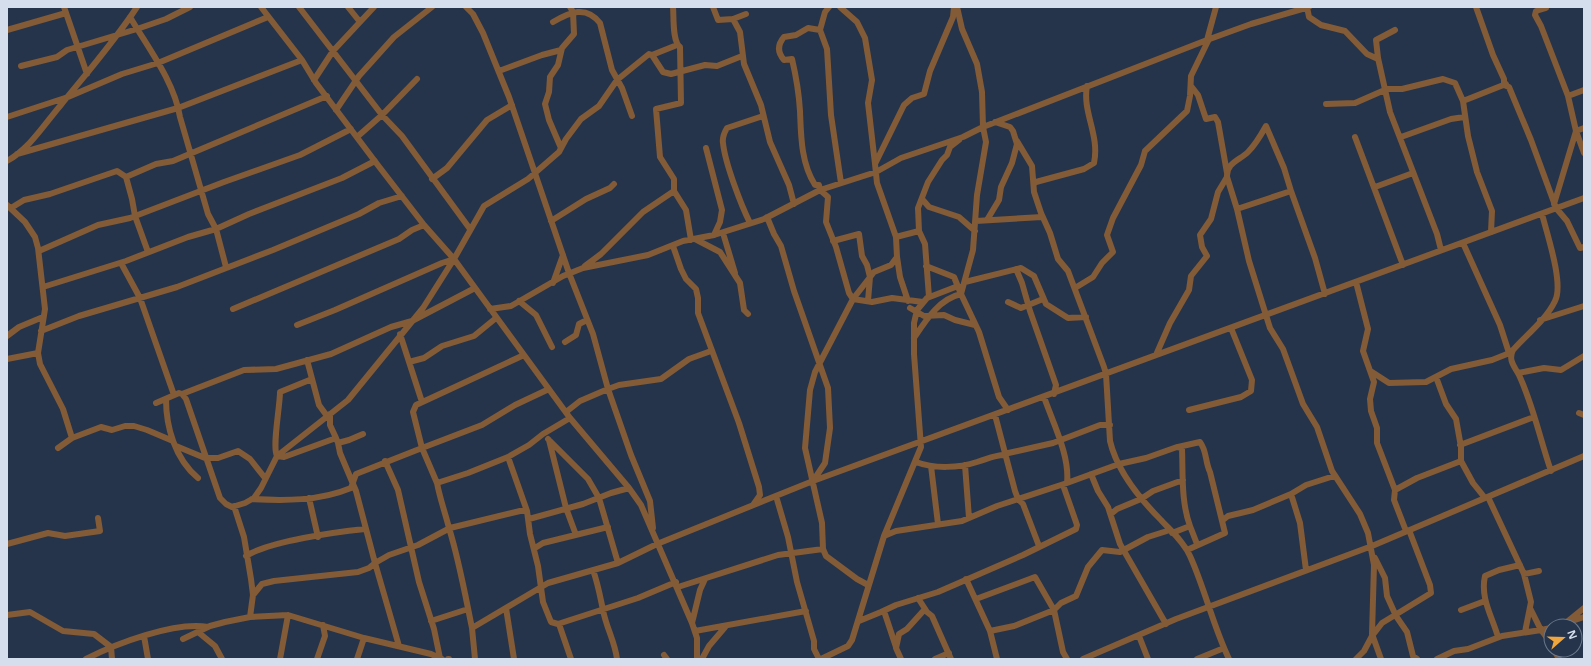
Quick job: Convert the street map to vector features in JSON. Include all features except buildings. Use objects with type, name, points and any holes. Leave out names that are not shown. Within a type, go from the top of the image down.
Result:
[{"type":"street","points":[[7,161],[36,138],[118,36],[137,7]]},
{"type":"street","points":[[21,66],[57,57],[67,50],[77,46],[118,36],[166,19],[190,7]]},
{"type":"street","points":[[261,7],[302,60],[314,80],[336,110],[424,225],[454,259],[568,415],[629,488],[641,505],[653,531],[657,544],[677,584],[695,631],[698,652],[702,658],[709,646],[726,626]]},
{"type":"street","points":[[299,7],[382,115],[402,136],[470,229]]},
{"type":"street","points":[[348,7],[360,22]]},
{"type":"street","points":[[314,80],[333,51],[374,7]]},
{"type":"street","points":[[336,110],[356,81],[394,37],[432,7]]},
{"type":"street","points":[[466,7],[473,14]]},
{"type":"street","points":[[471,7],[512,105],[569,273],[587,320],[608,389],[631,454],[650,501],[653,531]]},
{"type":"street","points":[[672,7],[677,45],[680,47],[681,103],[656,109],[660,157],[674,179],[674,191],[686,210],[693,240]]},
{"type":"street","points":[[713,7],[718,20],[746,14]]},
{"type":"street","points":[[829,7],[825,12],[820,30],[827,49],[831,115],[841,183]]},
{"type":"street","points":[[840,7],[857,22],[865,38],[872,80],[868,103],[877,183],[896,237],[900,277],[914,323]]},
{"type":"street","points":[[875,164],[904,105],[912,98],[924,94],[930,71],[953,18],[954,7]]},
{"type":"street","points":[[958,7],[962,29],[978,64],[982,92],[983,127],[986,142],[977,194],[973,250],[961,294]]},
{"type":"street","points":[[1075,288],[1093,277],[1102,263],[1113,252],[1107,235],[1113,218],[1141,165],[1146,151],[1187,111],[1191,86],[1190,76],[1208,39],[1216,7]]},
{"type":"street","points":[[490,309],[511,306],[569,273],[582,268],[648,255],[693,240],[723,233],[767,217],[820,190],[876,172],[902,158],[963,137],[995,122],[1087,86],[1208,39],[1307,7],[1309,17],[1321,25],[1345,31],[1367,54],[1378,59]]},
{"type":"street","points":[[1476,7],[1493,55],[1506,84],[1509,87],[1531,140],[1555,206],[1567,221],[1580,248],[1584,247]]},
{"type":"street","points":[[1546,8],[1536,11],[1535,15],[1568,96],[1576,131],[1584,153]]},
{"type":"street","points":[[561,148],[549,120],[545,104],[549,92],[550,77],[558,65],[561,50],[574,34],[571,9]]},
{"type":"street","points":[[553,22],[571,9],[586,11],[595,16],[600,23],[612,70],[632,116]]},
{"type":"street","points":[[7,30],[65,10],[87,74]]},
{"type":"street","points":[[130,17],[158,63],[178,108],[208,214],[216,229],[226,267]]},
{"type":"street","points":[[7,117],[68,97],[122,74],[158,63],[268,17]]},
{"type":"street","points":[[733,18],[740,32],[742,56],[760,105],[772,146],[789,185],[794,204]]},
{"type":"street","points":[[820,30],[808,28],[796,35],[787,36],[781,41],[779,48],[780,55],[784,60],[792,59],[799,99],[800,137],[804,160],[815,185],[818,185],[820,190],[828,197],[826,222],[849,293],[853,299],[868,301],[892,298],[923,302]]},
{"type":"street","points":[[1395,30],[1376,40],[1378,59],[1390,112],[1401,137],[1413,173],[1437,234],[1441,250]]},
{"type":"street","points":[[182,394],[191,413],[205,458],[220,498],[226,504],[234,506],[252,499],[261,488],[277,456],[329,415],[355,392],[400,334],[423,308],[454,259],[484,206],[528,179],[561,148],[581,119],[599,106],[617,80],[629,72],[642,58],[649,54],[652,55],[677,45]]},
{"type":"street","points":[[499,71],[542,55],[561,50]]},
{"type":"street","points":[[652,55],[663,72],[671,74],[705,65],[717,66],[742,56]]},
{"type":"street","points":[[17,154],[178,108],[302,60]]},
{"type":"street","points":[[357,137],[382,115],[417,79]]},
{"type":"street","points":[[1326,104],[1355,103],[1386,89],[1402,89],[1443,79],[1455,83],[1463,101],[1464,117],[1477,172],[1492,211],[1490,232]]},
{"type":"street","points":[[1463,101],[1506,84]]},
{"type":"street","points":[[1034,184],[1036,182],[1084,169],[1094,162],[1094,129],[1085,97],[1087,86]]},
{"type":"street","points":[[1191,86],[1197,93],[1206,119],[1215,117],[1218,122],[1227,175],[1237,209],[1249,261],[1271,330],[1283,349],[1303,404],[1317,427],[1334,476],[1360,514],[1374,555],[1385,578],[1387,596],[1396,616],[1407,632],[1413,656],[1417,659]]},
{"type":"street","points":[[1568,96],[1584,90]]},
{"type":"street","points":[[126,177],[156,164],[173,161],[191,152],[327,96]]},
{"type":"street","points":[[432,179],[447,168],[487,120],[512,105]]},
{"type":"street","points":[[750,223],[727,159],[723,142],[724,134],[727,128],[763,116]]},
{"type":"street","points":[[1401,137],[1451,119],[1464,117]]},
{"type":"street","points":[[995,122],[1010,128],[1013,131],[1016,141],[1032,166],[1034,192],[1042,217],[1050,233],[1058,259],[1068,271],[1075,288],[1106,374],[1111,446],[1119,464],[1141,499],[1187,550],[1229,659]]},
{"type":"street","points":[[1156,355],[1170,323],[1189,290],[1191,276],[1207,256],[1202,247],[1200,235],[1211,219],[1218,192],[1235,161],[1248,152],[1266,126],[1284,168],[1315,258],[1325,294]]},
{"type":"street","points":[[1576,131],[1584,128]]},
{"type":"street","points":[[38,251],[98,225],[135,216],[300,155],[351,129]]},
{"type":"street","points":[[1555,206],[1576,131]]},
{"type":"street","points":[[930,297],[925,244],[919,231],[917,213],[928,182],[942,160],[947,155],[950,147],[963,137]]},
{"type":"street","points":[[1355,137],[1403,265]]},
{"type":"street","points":[[987,220],[999,200],[1000,187],[1012,163],[1016,141]]},
{"type":"street","points":[[706,148],[722,210],[720,222],[714,235]]},
{"type":"street","points":[[43,287],[121,263],[148,252],[216,229],[249,214],[342,178],[375,161]]},
{"type":"street","points":[[72,438],[63,409],[42,371],[38,353],[45,309],[35,237],[25,222],[9,206],[24,200],[50,194],[117,171],[126,177],[135,216],[148,252]]},
{"type":"street","points":[[1375,187],[1413,173]]},
{"type":"street","points":[[551,221],[586,199],[610,188],[614,184]]},
{"type":"street","points":[[582,268],[601,254],[643,212],[674,191]]},
{"type":"street","points":[[1237,209],[1291,192]]},
{"type":"street","points":[[41,331],[78,316],[177,287],[337,223],[379,203],[402,196]]},
{"type":"street","points":[[472,628],[541,585],[618,563],[657,544],[813,481],[1542,214],[1555,206],[1584,198]]},
{"type":"street","points":[[922,199],[928,207],[959,217],[975,231]]},
{"type":"street","points":[[1372,372],[1389,383],[1426,382],[1445,371],[1461,365],[1492,360],[1510,353],[1555,302],[1557,292],[1553,254],[1542,214]]},
{"type":"street","points":[[767,217],[781,246],[794,290],[828,388],[830,428],[824,463],[813,481]]},
{"type":"street","points":[[976,221],[1042,217]]},
{"type":"street","points":[[233,309],[399,239],[412,230],[424,225]]},
{"type":"street","points":[[896,237],[919,231]]},
{"type":"street","points":[[723,233],[743,296],[744,310],[748,314]]},
{"type":"street","points":[[833,241],[859,234],[862,256],[867,265],[870,277],[868,301]]},
{"type":"street","points":[[693,240],[720,252],[736,274]]},
{"type":"street","points":[[1463,243],[1500,324],[1510,353],[1511,362],[1526,390],[1551,471]]},
{"type":"street","points":[[673,246],[686,279],[696,290],[698,313],[739,423],[759,488],[760,495],[752,506]]},
{"type":"street","points":[[553,282],[563,255]]},
{"type":"street","points":[[868,585],[857,579],[831,559],[822,549],[822,523],[805,448],[810,390],[820,363],[853,299],[874,272],[891,265],[897,257]]},
{"type":"street","points":[[297,325],[454,259]]},
{"type":"street","points":[[121,263],[140,298],[174,395]]},
{"type":"street","points":[[926,266],[954,277],[975,324],[999,397],[1008,410]]},
{"type":"street","points":[[965,282],[1021,268],[1032,274],[1046,304],[1068,318],[1086,317]]},
{"type":"street","points":[[1016,269],[1056,385],[1054,394]]},
{"type":"street","points":[[1356,282],[1360,292],[1368,331],[1364,343],[1363,353],[1372,372],[1374,384],[1370,398],[1370,407],[1377,428],[1377,443],[1395,490],[1394,500],[1430,585],[1431,593],[1396,616],[1382,623],[1372,636],[1364,651],[1357,658]]},
{"type":"street","points":[[776,496],[788,537],[796,582],[806,610],[814,640],[814,649],[820,659],[850,645],[859,621],[868,585],[884,536],[921,447],[914,338],[916,313],[923,302],[930,297],[958,286]]},
{"type":"street","points":[[156,403],[244,370],[276,369],[331,354],[391,327],[412,321],[475,288]]},
{"type":"street","points":[[914,338],[928,317],[943,302],[954,295],[961,294]]},
{"type":"street","points":[[1008,302],[1019,308],[1043,299]]},
{"type":"street","points":[[519,301],[536,315],[552,347]]},
{"type":"street","points":[[1540,320],[1584,306]]},
{"type":"street","points":[[910,308],[916,313],[928,317],[944,315],[955,320],[975,324]]},
{"type":"street","points":[[7,336],[19,327],[44,317]]},
{"type":"street","points":[[409,362],[424,358],[442,346],[474,336],[496,318]]},
{"type":"street","points":[[565,342],[576,335],[579,324],[587,320]]},
{"type":"street","points":[[1189,410],[1241,397],[1251,391],[1252,380],[1231,328]]},
{"type":"street","points":[[400,334],[422,402]]},
{"type":"street","points":[[437,483],[468,473],[508,457],[529,445],[568,415],[580,401],[619,385],[661,379],[689,359],[711,351]]},
{"type":"street","points":[[7,358],[38,353]]},
{"type":"street","points":[[475,659],[472,628],[465,589],[450,528],[441,506],[437,483],[422,448],[413,412],[416,405],[524,355]]},
{"type":"street","points":[[1518,373],[1544,368],[1561,370],[1584,356]]},
{"type":"street","points":[[307,360],[319,405],[329,415],[330,425],[352,482],[399,646]]},
{"type":"street","points":[[1436,377],[1446,404],[1456,419],[1461,461],[1473,483],[1486,497],[1524,574],[1531,602],[1525,632]]},
{"type":"street","points":[[277,456],[274,450],[280,409],[280,392],[312,379]]},
{"type":"street","points":[[252,499],[274,500],[309,498],[340,493],[351,488],[356,474],[386,461],[482,425],[515,405],[548,388]]},
{"type":"street","points":[[859,621],[884,611],[896,604],[934,593],[1077,528],[1065,484],[1067,466],[1053,419],[1044,397]]},
{"type":"street","points":[[166,399],[168,421],[174,444],[187,468],[198,478]]},
{"type":"street","points":[[995,415],[1004,454],[1018,499],[1023,504],[1039,546]]},
{"type":"street","points":[[1460,445],[1534,417]]},
{"type":"street","points":[[916,462],[931,466],[965,465],[996,455],[1059,441],[1100,426],[1110,425]]},
{"type":"street","points":[[58,448],[72,438],[101,427],[112,430],[125,426],[147,430],[205,458],[218,458],[238,451],[250,459],[265,478]]},
{"type":"street","points":[[547,431],[566,508],[576,535]]},
{"type":"street","points":[[277,456],[289,455],[337,440],[349,440],[363,434]]},
{"type":"street","points":[[548,439],[588,480],[599,498],[618,563]]},
{"type":"street","points":[[884,536],[896,531],[958,522],[1018,499],[1065,484],[1119,464],[1146,458],[1177,447],[1200,442],[1204,448],[1207,465],[1225,532],[1187,550]]},
{"type":"street","points":[[1177,447],[1182,448],[1186,508],[1190,526],[1197,544]]},
{"type":"street","points":[[1082,659],[1209,606],[1372,546],[1584,456]]},
{"type":"street","points":[[508,457],[527,511],[535,548],[543,602],[551,622],[559,624],[677,584],[705,579],[778,555],[822,549]]},
{"type":"street","points":[[386,461],[398,490],[419,582],[441,659]]},
{"type":"street","points":[[1395,490],[1417,478],[1461,461]]},
{"type":"street","points":[[965,465],[969,518]]},
{"type":"street","points":[[931,466],[938,524]]},
{"type":"street","points":[[1091,474],[1111,514],[1117,538],[1166,624]]},
{"type":"street","points":[[1223,520],[1228,516],[1253,510],[1291,494],[1306,485],[1334,476]]},
{"type":"street","points":[[1111,514],[1117,509],[1141,499],[1153,491],[1183,480]]},
{"type":"street","points":[[529,519],[629,488]]},
{"type":"street","points":[[1291,494],[1300,523],[1306,570]]},
{"type":"street","points":[[309,498],[318,536]]},
{"type":"street","points":[[234,506],[244,537],[251,579],[253,595],[250,617]]},
{"type":"street","points":[[253,595],[262,584],[274,581],[358,572],[369,568],[389,555],[412,547],[450,528],[527,511]]},
{"type":"street","points":[[7,544],[48,533],[65,536],[100,531],[98,518]]},
{"type":"street","points":[[535,548],[543,543],[608,526]]},
{"type":"street","points":[[990,631],[1014,626],[1054,610],[1061,603],[1076,596],[1088,567],[1102,550],[1117,552],[1124,551],[1148,537],[1190,526]]},
{"type":"street","points":[[246,556],[275,546],[318,536],[366,529]]},
{"type":"street","points":[[1374,555],[1372,636],[1381,659]]},
{"type":"street","points":[[1498,637],[1485,601],[1483,586],[1485,576],[1499,570],[1520,565]]},
{"type":"street","points":[[593,570],[600,589],[603,610],[616,651],[617,659]]},
{"type":"street","points":[[1524,574],[1539,571]]},
{"type":"street","points":[[976,599],[1035,577],[1054,610],[1063,652],[1067,659]]},
{"type":"street","points":[[251,579],[262,584]]},
{"type":"street","points":[[692,623],[700,590],[705,579]]},
{"type":"street","points":[[966,579],[990,631],[997,659]]},
{"type":"street","points":[[918,598],[925,609],[932,616],[950,656],[935,659]]},
{"type":"street","points":[[1461,610],[1485,601]]},
{"type":"street","points":[[506,608],[514,659]]},
{"type":"street","points":[[1530,608],[1543,633]]},
{"type":"street","points":[[1572,618],[1584,608]]},
{"type":"street","points":[[431,621],[468,609]]},
{"type":"street","points":[[896,647],[900,634],[907,629],[925,609]]},
{"type":"street","points":[[695,631],[806,610]]},
{"type":"street","points":[[884,611],[901,659]]},
{"type":"street","points":[[7,615],[30,612],[62,631],[94,634],[111,647],[112,659]]},
{"type":"street","points":[[183,639],[208,627],[250,617],[288,615],[364,638],[423,652],[441,659]]},
{"type":"street","points":[[280,659],[288,615]]},
{"type":"street","points":[[559,624],[571,659]]},
{"type":"street","points":[[86,659],[111,647],[178,627],[197,625],[208,627]]},
{"type":"street","points":[[317,659],[325,636],[323,625]]},
{"type":"street","points":[[1437,659],[1454,651],[1468,649],[1498,637],[1541,630]]},
{"type":"street","points":[[198,632],[215,646],[222,659]]},
{"type":"street","points":[[144,636],[148,659]]},
{"type":"street","points":[[1139,636],[1148,659]]},
{"type":"street","points":[[357,659],[364,638]]},
{"type":"street","points":[[1197,659],[1224,648]]},
{"type":"street","points":[[423,652],[426,659]]}]
